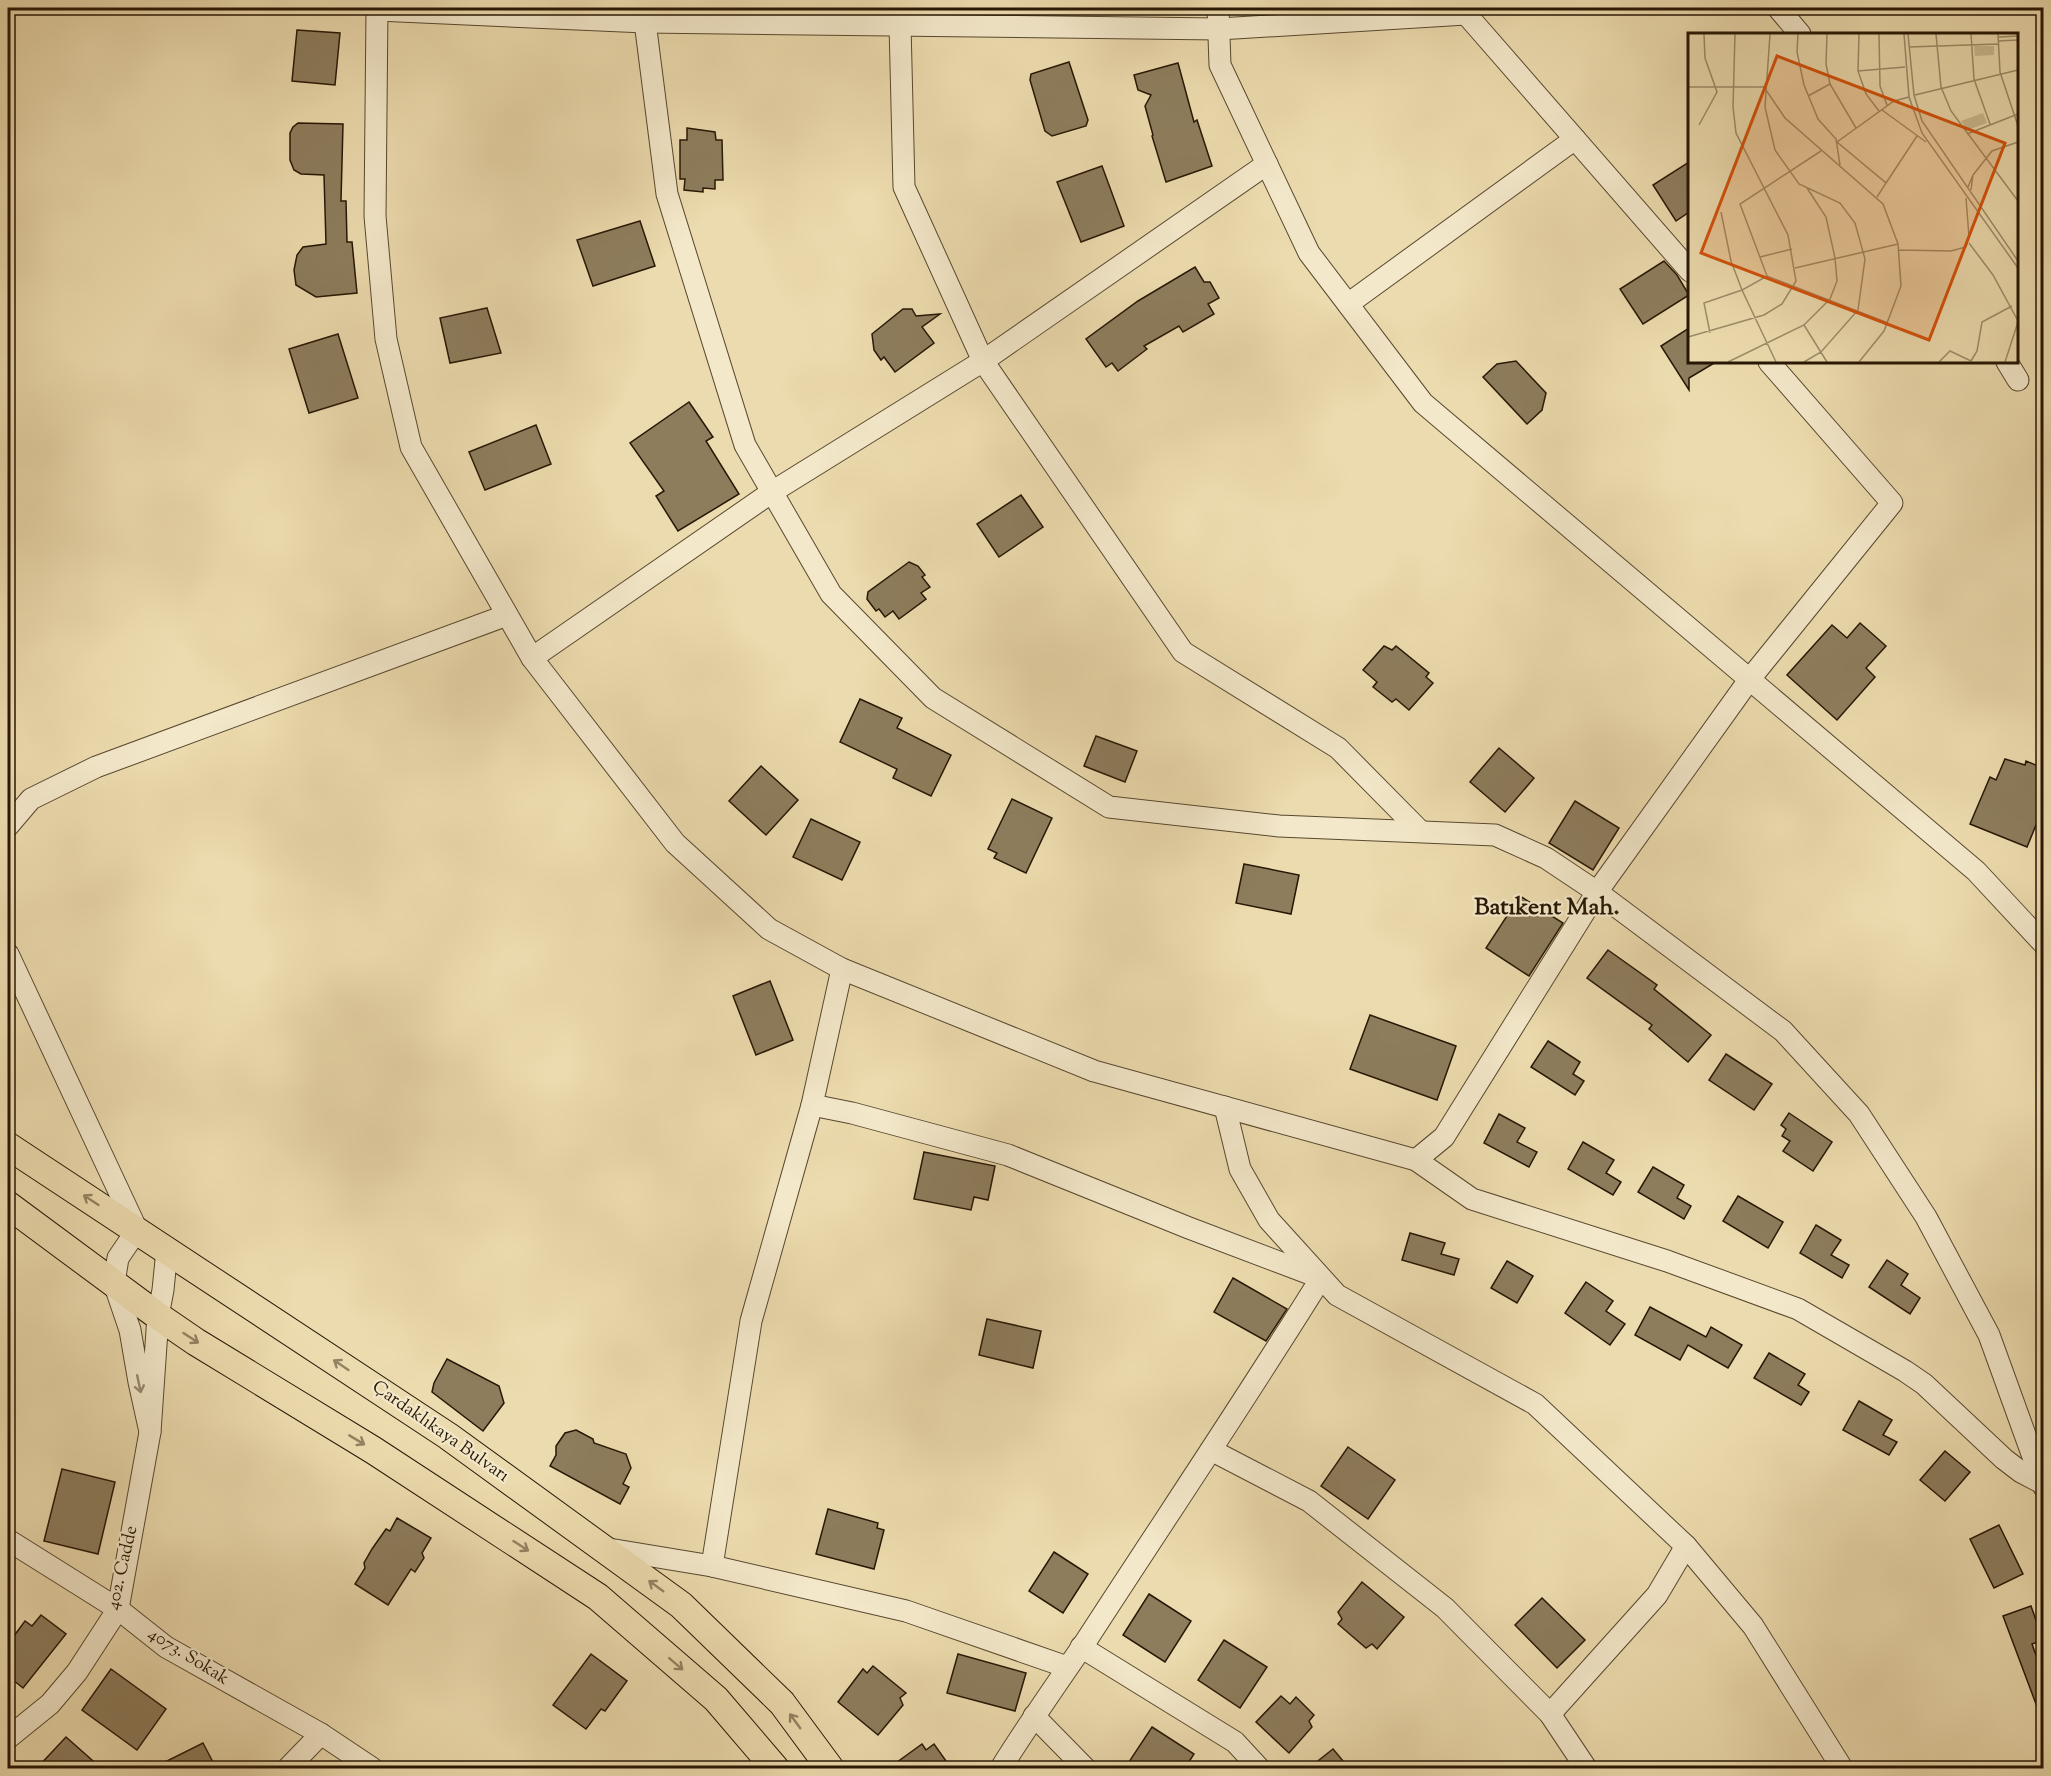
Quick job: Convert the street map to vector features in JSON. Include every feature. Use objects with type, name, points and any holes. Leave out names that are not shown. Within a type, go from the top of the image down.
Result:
[{"type":"main road","name":"Çardaklıkaya Bulvarı","points":[[8,1146],[448,1436],[681,1605],[782,1703],[830,1768]]},
{"type":"main road","points":[[8,1205],[196,1342],[373,1449],[598,1598],[716,1699],[775,1768]]},
{"type":"street","points":[[1218,8],[1220,65],[1309,253],[1423,404],[1976,871],[2043,944]]},
{"type":"street","points":[[1778,8],[1799,33]]},
{"type":"street","points":[[1688,270],[1469,11],[1219,29],[903,16],[647,15],[377,9],[375,216],[386,339],[411,447],[532,658],[675,843],[769,929],[842,969],[1094,1071],[1416,1160],[1472,1198],[1667,1261],[1798,1309],[1915,1377],[2004,1459],[2043,1485]]},
{"type":"street","points":[[647,15],[667,194],[745,446],[831,594],[933,698],[1109,807],[1279,826],[1495,835],[1546,858],[1597,892],[1783,1032],[1859,1114],[1926,1217],[1989,1335],[2043,1485]]},
{"type":"street","points":[[903,16],[904,187],[983,361],[1183,652],[1338,748],[1420,831]]},
{"type":"street","points":[[1348,304],[1575,139]]},
{"type":"street","points":[[532,658],[772,492],[983,361],[1267,164]]},
{"type":"street","points":[[1416,1160],[1444,1137],[1597,892],[1749,680],[1892,503],[1769,363]]},
{"type":"street","points":[[2008,363],[2018,380]]},
{"type":"street","points":[[8,826],[31,799],[96,767],[507,615]]},
{"type":"street","points":[[8,954],[137,1230],[118,1258],[114,1283],[130,1330],[150,1432]]},
{"type":"street","points":[[712,1566],[751,1321],[812,1105],[842,969]]},
{"type":"street","points":[[812,1105],[852,1113],[1008,1155],[1321,1278]]},
{"type":"street","points":[[1225,1107],[1240,1169],[1269,1220],[1337,1296],[1535,1404],[1686,1546],[1753,1626],[1842,1768]]},
{"type":"street","name":"402. Cadde","points":[[8,1738],[50,1704],[77,1672],[118,1609],[150,1432],[158,1316],[167,1250]]},
{"type":"street","points":[[1001,1768],[1266,1366],[1321,1278]]},
{"type":"street","points":[[1211,1450],[1309,1501],[1445,1608],[1550,1714],[1586,1768]]},
{"type":"street","name":"4073. Sokak","points":[[8,1540],[118,1609],[166,1647],[321,1734],[372,1768]]},
{"type":"street","points":[[1550,1714],[1658,1595],[1686,1546]]},
{"type":"street","points":[[603,1548],[712,1566],[906,1611],[1067,1667]]},
{"type":"street","points":[[1081,1647],[1235,1742],[1259,1768]]},
{"type":"street","points":[[1034,1716],[1085,1768]]},
{"type":"street","points":[[288,1768],[321,1734]]},
{"type":"building","points":[[297,30],[340,33],[335,85],[292,81]]},
{"type":"building","points":[[1069,62],[1088,120],[1086,126],[1052,136],[1045,131],[1030,80],[1031,74]]},
{"type":"building","points":[[1178,63],[1194,122],[1197,120],[1212,166],[1166,182],[1145,106],[1151,95],[1138,90],[1134,75]]},
{"type":"building","points":[[298,123],[343,124],[341,201],[346,201],[347,242],[352,242],[357,293],[316,297],[296,285],[294,270],[297,255],[303,247],[326,244],[324,175],[301,174],[294,170],[290,160],[290,133]]},
{"type":"building","points":[[687,128],[715,132],[716,140],[722,140],[723,180],[715,180],[715,189],[703,188],[703,192],[684,190],[685,179],[680,179],[680,140],[687,140]]},
{"type":"building","points":[[1688,163],[1688,213],[1676,221],[1653,185]]},
{"type":"building","points":[[1102,166],[1124,226],[1081,242],[1057,182]]},
{"type":"building","points":[[640,221],[655,266],[593,286],[577,240]]},
{"type":"building","points":[[1664,261],[1677,275],[1688,296],[1643,324],[1620,289]]},
{"type":"building","points":[[1195,267],[1204,282],[1210,282],[1219,298],[1208,304],[1214,314],[1183,332],[1179,326],[1144,346],[1147,349],[1118,371],[1112,363],[1106,367],[1086,339],[1138,301]]},
{"type":"building","points":[[487,308],[501,353],[450,363],[440,318]]},
{"type":"building","points":[[903,309],[912,309],[916,316],[940,314],[922,327],[934,343],[895,372],[884,357],[881,360],[874,350],[872,334]]},
{"type":"building","points":[[1688,329],[1688,363],[1714,363],[1689,378],[1689,390],[1661,346]]},
{"type":"building","points":[[338,334],[358,398],[309,413],[289,349]]},
{"type":"building","points":[[1516,361],[1546,393],[1542,410],[1527,424],[1483,377],[1497,364]]},
{"type":"building","points":[[689,402],[713,437],[706,441],[739,494],[678,531],[656,496],[664,491],[630,443]]},
{"type":"building","points":[[536,425],[551,464],[485,490],[469,452]]},
{"type":"building","points":[[1021,495],[1043,527],[999,557],[977,524]]},
{"type":"building","points":[[909,562],[918,566],[925,575],[922,577],[930,587],[921,593],[926,599],[899,619],[893,611],[885,617],[879,609],[876,611],[867,599],[868,592]]},
{"type":"building","points":[[1860,623],[1886,646],[1866,668],[1875,677],[1837,720],[1787,675],[1832,625],[1847,638]]},
{"type":"building","points":[[1384,646],[1392,650],[1396,646],[1429,673],[1426,677],[1433,683],[1409,710],[1396,699],[1392,702],[1373,687],[1377,682],[1363,670]]},
{"type":"building","points":[[860,699],[902,718],[897,728],[951,755],[931,796],[893,778],[897,769],[840,742]]},
{"type":"building","points":[[1096,736],[1137,751],[1125,782],[1084,766]]},
{"type":"building","points":[[1499,748],[1534,778],[1505,812],[1470,782]]},
{"type":"building","points":[[2005,759],[2025,765],[2026,761],[2043,768],[2043,808],[2027,847],[1970,824],[1990,777],[1996,780]]},
{"type":"building","points":[[761,766],[798,800],[766,835],[729,801]]},
{"type":"building","points":[[1012,799],[1052,818],[1026,873],[994,858],[997,853],[988,849]]},
{"type":"building","points":[[1575,801],[1619,828],[1593,870],[1549,843]]},
{"type":"building","points":[[811,819],[860,842],[842,880],[793,857]]},
{"type":"building","points":[[1244,864],[1299,875],[1291,914],[1236,903]]},
{"type":"building","points":[[1520,896],[1563,923],[1529,976],[1486,948]]},
{"type":"building","points":[[1608,950],[1657,985],[1654,989],[1711,1035],[1688,1062],[1649,1029],[1652,1025],[1587,978]]},
{"type":"building","points":[[770,981],[793,1040],[756,1055],[733,996]]},
{"type":"building","points":[[1370,1015],[1456,1046],[1437,1100],[1350,1069]]},
{"type":"building","points":[[1548,1041],[1580,1062],[1573,1074],[1584,1081],[1575,1095],[1531,1067]]},
{"type":"building","points":[[1726,1054],[1772,1084],[1754,1110],[1709,1080]]},
{"type":"building","points":[[1789,1113],[1832,1142],[1813,1171],[1783,1151],[1790,1141],[1782,1136],[1786,1129],[1781,1125]]},
{"type":"building","points":[[1499,1114],[1525,1128],[1517,1142],[1537,1152],[1529,1167],[1484,1143]]},
{"type":"building","points":[[1583,1142],[1614,1160],[1606,1173],[1621,1182],[1613,1195],[1568,1169]]},
{"type":"building","points":[[924,1152],[995,1166],[988,1200],[974,1197],[971,1210],[914,1199]]},
{"type":"building","points":[[1653,1167],[1684,1185],[1677,1198],[1691,1206],[1684,1219],[1638,1192]]},
{"type":"building","points":[[1738,1196],[1783,1222],[1768,1248],[1723,1221]]},
{"type":"building","points":[[1816,1225],[1841,1240],[1831,1255],[1849,1265],[1842,1278],[1800,1253]]},
{"type":"building","points":[[1410,1233],[1445,1243],[1441,1254],[1459,1259],[1454,1275],[1402,1260]]},
{"type":"building","points":[[1887,1260],[1908,1274],[1901,1285],[1920,1298],[1910,1314],[1869,1287]]},
{"type":"building","points":[[1507,1261],[1533,1276],[1517,1303],[1491,1288]]},
{"type":"building","points":[[1233,1278],[1287,1309],[1266,1341],[1214,1312]]},
{"type":"building","points":[[1586,1282],[1613,1301],[1606,1311],[1625,1324],[1610,1345],[1565,1313]]},
{"type":"building","points":[[1650,1307],[1706,1337],[1711,1327],[1742,1345],[1728,1368],[1688,1345],[1680,1360],[1635,1335]]},
{"type":"building","points":[[987,1319],[1041,1331],[1033,1368],[979,1355]]},
{"type":"building","points":[[1769,1353],[1805,1374],[1798,1385],[1809,1392],[1801,1405],[1754,1378]]},
{"type":"building","points":[[447,1359],[499,1386],[504,1403],[483,1431],[432,1392],[434,1383]]},
{"type":"building","points":[[1859,1401],[1892,1420],[1883,1435],[1897,1442],[1889,1455],[1843,1430]]},
{"type":"building","points":[[576,1430],[593,1439],[594,1443],[626,1454],[631,1468],[623,1484],[629,1487],[620,1504],[550,1466],[556,1455],[556,1446],[565,1433]]},
{"type":"building","points":[[1348,1447],[1395,1480],[1368,1519],[1321,1486]]},
{"type":"building","points":[[1945,1451],[1970,1472],[1945,1501],[1920,1480]]},
{"type":"building","points":[[62,1469],[115,1482],[98,1554],[44,1541]]},
{"type":"building","points":[[828,1509],[878,1523],[877,1528],[884,1530],[874,1569],[816,1554]]},
{"type":"building","points":[[397,1518],[431,1538],[422,1553],[424,1558],[415,1572],[411,1569],[388,1605],[355,1584],[365,1568],[364,1563],[372,1549],[386,1529],[390,1531]]},
{"type":"building","points":[[1999,1525],[2023,1574],[1994,1588],[1970,1539]]},
{"type":"building","points":[[1054,1552],[1088,1574],[1063,1613],[1029,1591]]},
{"type":"building","points":[[1362,1582],[1404,1617],[1377,1649],[1372,1644],[1366,1648],[1338,1624],[1342,1619],[1338,1612]]},
{"type":"building","points":[[1149,1594],[1191,1621],[1165,1662],[1123,1635]]},
{"type":"building","points":[[1542,1598],[1585,1640],[1557,1668],[1515,1625]]},
{"type":"building","points":[[2031,1606],[2043,1640],[2032,1644],[2043,1675],[2042,1720],[2003,1616]]},
{"type":"building","points":[[41,1615],[66,1634],[23,1688],[8,1676],[8,1644],[25,1621],[32,1626]]},
{"type":"building","points":[[1224,1640],[1267,1667],[1240,1708],[1198,1680]]},
{"type":"building","points":[[591,1654],[627,1681],[605,1711],[601,1709],[586,1729],[553,1705]]},
{"type":"building","points":[[958,1654],[1026,1673],[1015,1711],[947,1693]]},
{"type":"building","points":[[873,1666],[906,1693],[900,1698],[903,1705],[878,1735],[838,1702],[863,1669],[867,1673]]},
{"type":"building","points":[[111,1669],[166,1709],[137,1750],[82,1710]]},
{"type":"building","points":[[1281,1696],[1290,1704],[1296,1697],[1314,1715],[1309,1721],[1312,1727],[1289,1753],[1256,1722]]},
{"type":"building","points":[[1152,1727],[1194,1754],[1185,1768],[1125,1768]]},
{"type":"building","points":[[66,1737],[101,1768],[37,1768]]},
{"type":"building","points":[[203,1743],[216,1768],[153,1768]]},
{"type":"building","points":[[922,1744],[926,1750],[934,1744],[951,1768],[889,1768]]},
{"type":"building","points":[[1333,1749],[1349,1768],[1309,1768]]},
{"type":"district","name":"Batıkent Mah.","points":[[1547,908]]}]
